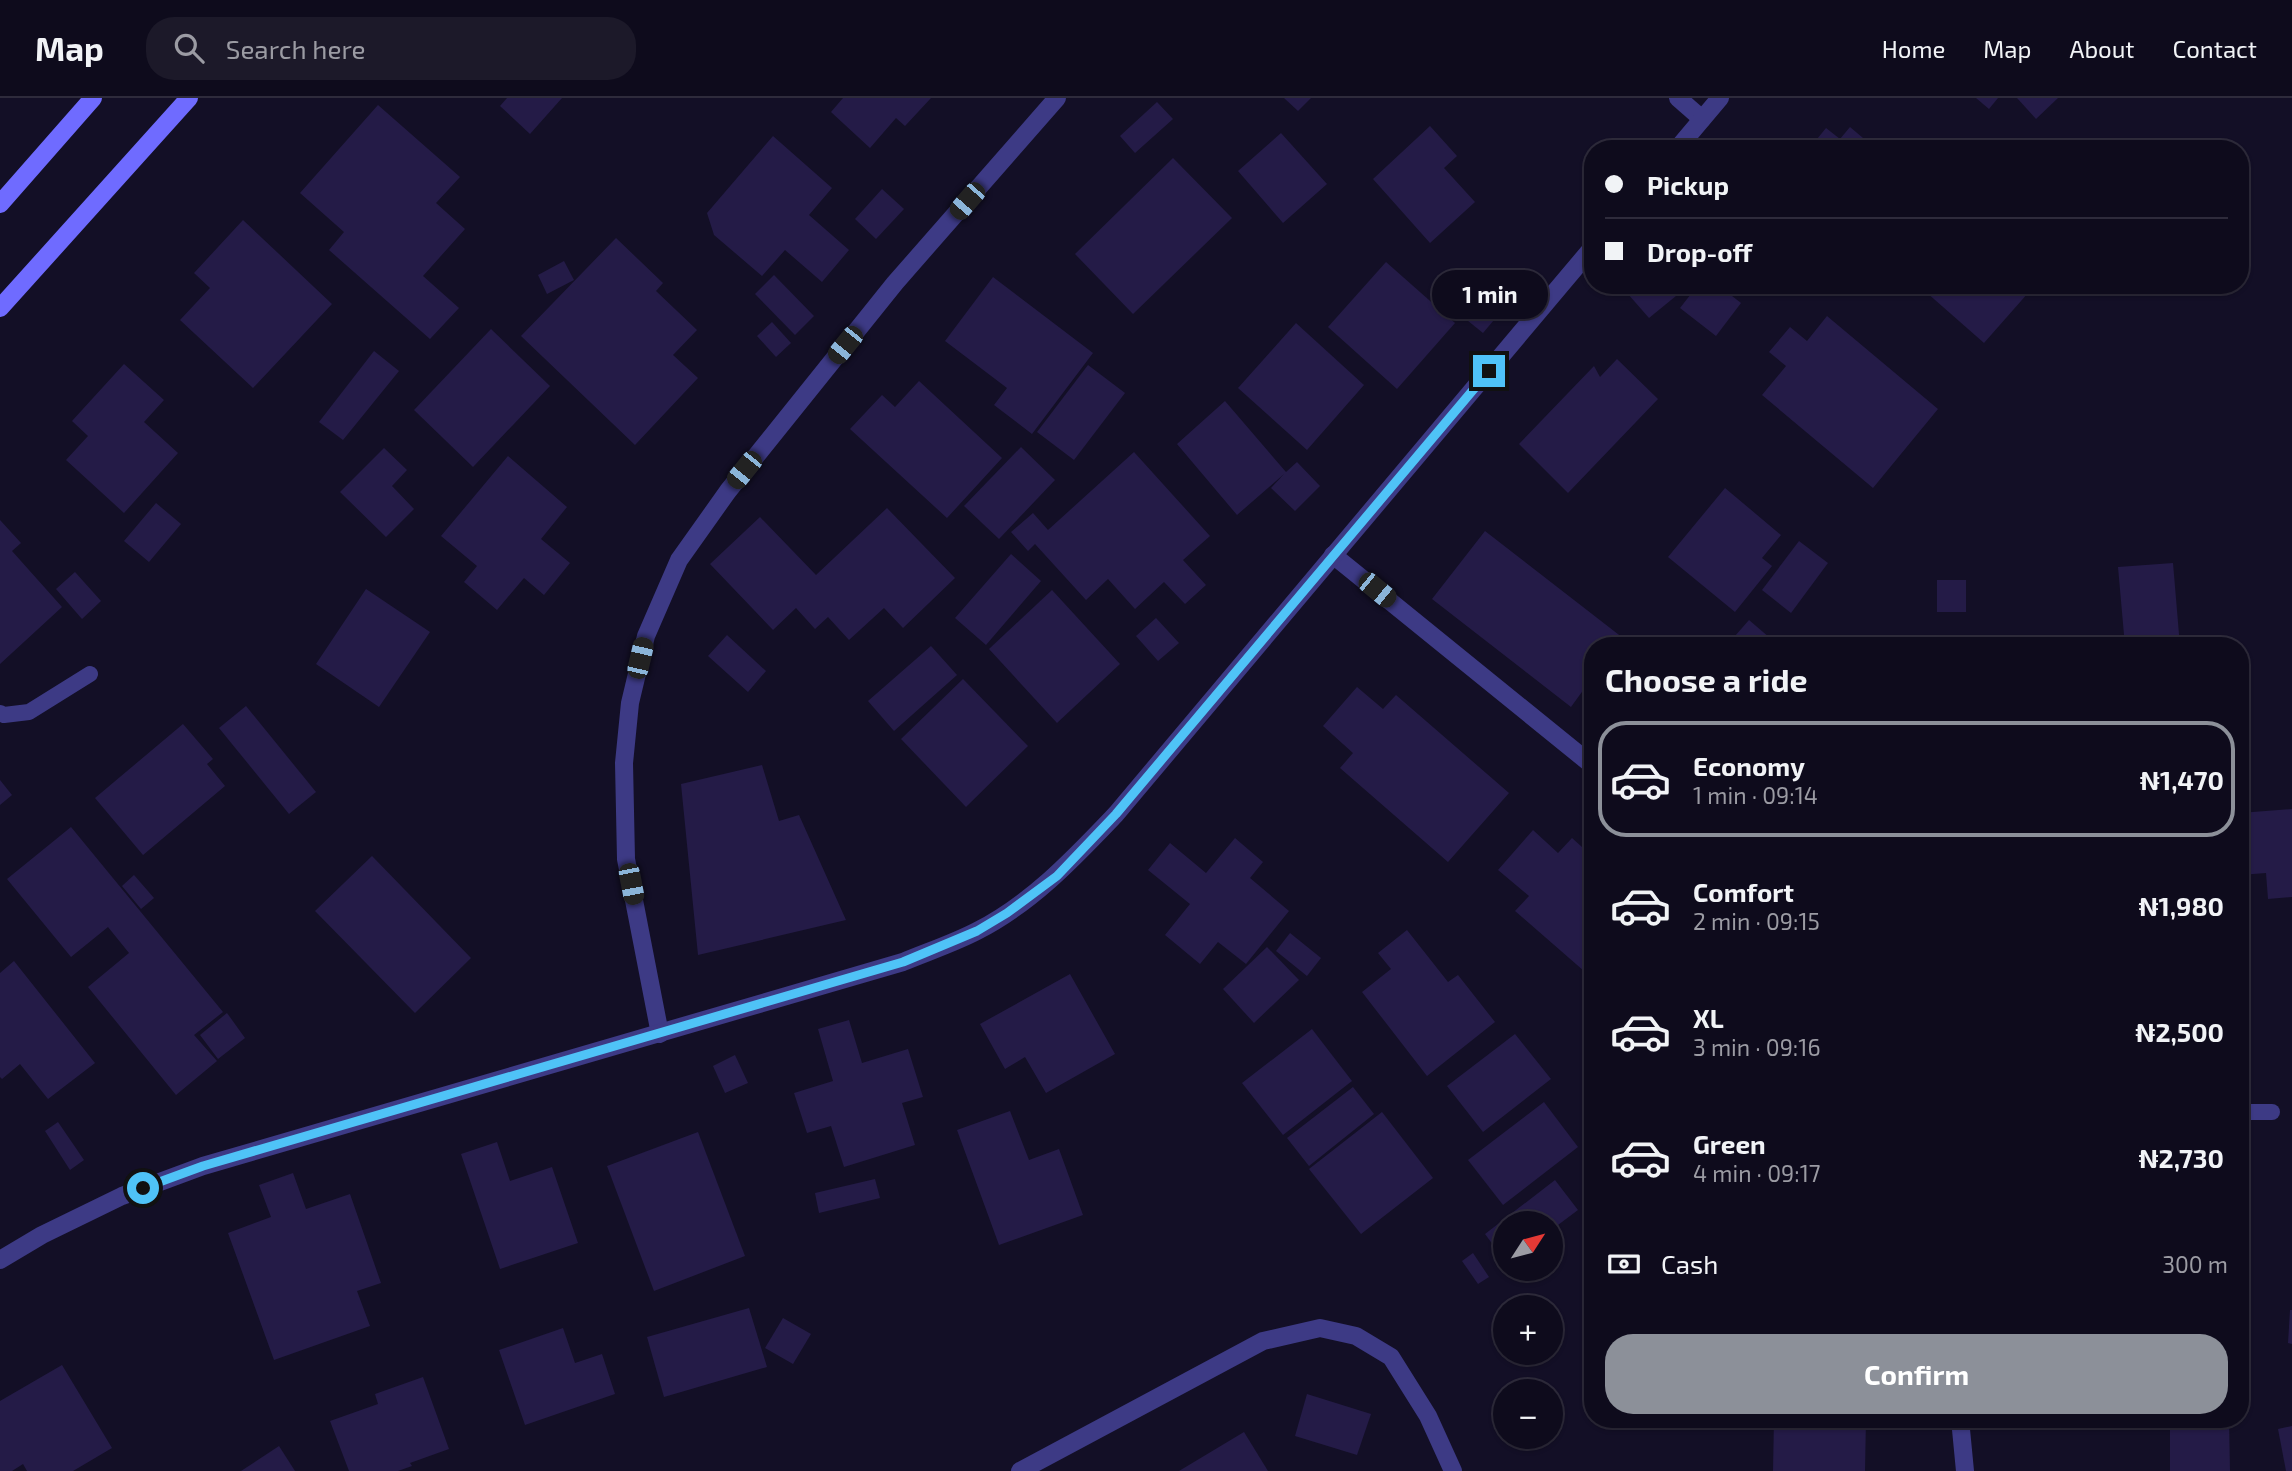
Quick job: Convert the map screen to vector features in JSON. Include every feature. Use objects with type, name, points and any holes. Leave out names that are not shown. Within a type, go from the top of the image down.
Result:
[{"type":"main road","points":[[0,204],[93,98]]},
{"type":"main road","points":[[0,308],[189,98]]},
{"type":"street","points":[[660,1034],[626,859],[624,763],[630,703],[646,636],[679,560],[727,491],[895,283],[1058,98]]},
{"type":"street","points":[[1678,98],[1702,119]]},
{"type":"street","points":[[1684,140],[1720,98]]},
{"type":"street","points":[[0,1260],[42,1235],[122,1196],[203,1166],[903,962],[977,931],[1007,913],[1057,876],[1116,814],[1584,258]]},
{"type":"street","points":[[1334,555],[1584,758]]},
{"type":"street","points":[[1020,1471],[1263,1341],[1320,1328],[1356,1336],[1391,1357],[1428,1416],[1453,1471]]},
{"type":"street","points":[[1961,1428],[1965,1471]]},
{"type":"lane","points":[[0,713],[4,715],[29,712],[90,674]]},
{"type":"lane","points":[[2249,1112],[2272,1112]]},
{"type":"building","points":[[507,98],[562,98],[530,134],[500,106]]},
{"type":"building","points":[[843,98],[931,98],[905,126],[896,118],[870,148],[831,112]]},
{"type":"building","points":[[1284,98],[1311,98],[1298,111]]},
{"type":"building","points":[[1976,98],[1998,98],[1989,109]]},
{"type":"building","points":[[2017,98],[2058,98],[2036,119]]},
{"type":"building","points":[[1157,102],[1173,119],[1135,153],[1120,136]]},
{"type":"building","points":[[378,105],[460,177],[436,203],[465,229],[423,276],[459,308],[430,339],[329,250],[344,232],[300,193]]},
{"type":"building","points":[[1430,126],[1457,156],[1444,168],[1475,202],[1430,243],[1373,179]]},
{"type":"building","points":[[1850,127],[1865,140],[1816,140],[1826,128],[1840,139]]},
{"type":"building","points":[[1281,133],[1327,184],[1283,223],[1238,171]]},
{"type":"building","points":[[773,136],[832,188],[809,215],[849,250],[822,282],[785,250],[762,276],[714,235],[707,213]]},
{"type":"building","points":[[1173,158],[1232,218],[1133,314],[1075,254]]},
{"type":"building","points":[[882,189],[904,209],[876,239],[855,219]]},
{"type":"building","points":[[243,220],[332,304],[253,388],[180,320],[210,288],[194,273]]},
{"type":"building","points":[[616,238],[663,283],[656,291],[697,330],[673,355],[698,378],[635,445],[521,336]]},
{"type":"building","points":[[564,261],[574,280],[547,294],[538,275]]},
{"type":"building","points":[[1386,262],[1455,323],[1397,389],[1328,327]]},
{"type":"building","points":[[774,275],[814,316],[795,335],[755,294]]},
{"type":"building","points":[[993,277],[1093,353],[1032,434],[994,405],[1007,388],[945,341]]},
{"type":"building","points":[[1472,292],[1499,314],[1483,333],[1457,312]]},
{"type":"building","points":[[1628,294],[1678,294],[1649,318]]},
{"type":"building","points":[[1691,294],[1730,294],[1741,303],[1716,336],[1680,308]]},
{"type":"building","points":[[1928,294],[2027,294],[1984,343]]},
{"type":"building","points":[[1827,316],[1938,409],[1873,488],[1762,395],[1786,366],[1769,352],[1790,327],[1807,341]]},
{"type":"building","points":[[772,322],[791,343],[776,357],[757,336]]},
{"type":"building","points":[[1296,323],[1364,385],[1307,450],[1238,388]]},
{"type":"building","points":[[491,329],[550,386],[473,467],[414,410]]},
{"type":"building","points":[[374,351],[399,371],[343,440],[319,422]]},
{"type":"building","points":[[1617,359],[1658,399],[1568,493],[1519,444],[1594,366],[1600,377]]},
{"type":"building","points":[[124,364],[164,400],[144,422],[178,453],[124,513],[66,460],[88,436],[72,421]]},
{"type":"building","points":[[1088,365],[1125,393],[1074,460],[1037,432]]},
{"type":"building","points":[[919,381],[1002,458],[947,518],[850,429],[882,395],[895,407]]},
{"type":"building","points":[[1225,401],[1286,472],[1297,462],[1320,486],[1295,511],[1271,488],[1284,474],[1237,515],[1177,444]]},
{"type":"building","points":[[1021,447],[1055,480],[999,539],[964,506]]},
{"type":"building","points":[[384,448],[407,470],[392,486],[414,509],[386,537],[340,492]]},
{"type":"building","points":[[1134,452],[1210,536],[1183,560],[1206,585],[1185,604],[1164,582],[1135,609],[1108,579],[1086,600],[1035,544],[1028,551],[1011,532],[1033,513],[1048,530]]},
{"type":"building","points":[[508,456],[567,507],[541,539],[570,563],[544,595],[524,578],[497,610],[464,582],[477,566],[441,536]]},
{"type":"building","points":[[1725,488],[1781,535],[1762,558],[1772,566],[1735,612],[1668,557]]},
{"type":"building","points":[[156,503],[181,524],[149,562],[124,541]]},
{"type":"building","points":[[887,508],[955,578],[903,628],[884,608],[849,640],[828,617],[815,629],[796,608],[773,630],[710,564],[760,517],[816,575]]},
{"type":"building","points":[[0,520],[21,543],[12,551],[62,607],[0,664]]},
{"type":"building","points":[[1485,531],[1622,637],[1584,637],[1584,689],[1571,707],[1432,599]]},
{"type":"building","points":[[1799,541],[1828,563],[1791,613],[1762,590]]},
{"type":"building","points":[[1011,554],[1041,581],[986,645],[955,618]]},
{"type":"building","points":[[2173,563],[2179,637],[2124,637],[2118,567]]},
{"type":"building","points":[[75,572],[101,601],[82,619],[56,589]]},
{"type":"building","points":[[1937,580],[1966,580],[1966,612],[1937,612]]},
{"type":"building","points":[[366,589],[430,632],[379,707],[316,664]]},
{"type":"building","points":[[1052,590],[1120,664],[1057,723],[989,649]]},
{"type":"building","points":[[1156,618],[1179,643],[1158,661],[1136,636]]},
{"type":"building","points":[[1749,620],[1769,637],[1734,637]]},
{"type":"building","points":[[727,635],[766,671],[748,692],[708,656]]},
{"type":"building","points":[[931,646],[957,675],[894,731],[868,701]]},
{"type":"building","points":[[963,679],[1028,746],[966,807],[901,739]]},
{"type":"building","points":[[1357,687],[1383,709],[1396,695],[1509,793],[1448,862],[1340,768],[1353,753],[1323,726]]},
{"type":"building","points":[[246,706],[316,792],[289,814],[219,728]]},
{"type":"building","points":[[183,724],[213,759],[207,764],[225,786],[143,855],[95,798]]},
{"type":"building","points":[[762,765],[779,821],[799,815],[846,920],[698,955],[681,784]]},
{"type":"building","points":[[0,780],[12,795],[0,805]]},
{"type":"building","points":[[2292,809],[2292,897],[2268,899],[2266,873],[2249,874],[2249,812]]},
{"type":"building","points":[[71,827],[223,1012],[194,1035],[217,1061],[176,1095],[88,987],[129,953],[108,927],[71,957],[7,879]]},
{"type":"building","points":[[1533,830],[1558,853],[1572,838],[1584,849],[1584,971],[1515,911],[1529,896],[1498,870]]},
{"type":"building","points":[[1235,838],[1263,862],[1250,878],[1289,911],[1246,964],[1218,942],[1200,964],[1165,935],[1190,904],[1148,870],[1170,843],[1206,873]]},
{"type":"building","points":[[372,856],[471,958],[415,1013],[315,911]]},
{"type":"building","points":[[134,875],[154,898],[141,909],[122,886]]},
{"type":"building","points":[[1407,930],[1448,982],[1458,975],[1495,1022],[1427,1076],[1362,992],[1391,969],[1378,953]]},
{"type":"building","points":[[1290,933],[1321,958],[1307,976],[1276,951]]},
{"type":"building","points":[[1267,947],[1299,980],[1254,1023],[1223,989]]},
{"type":"building","points":[[14,961],[95,1063],[48,1099],[20,1064],[2,1079],[0,1077],[0,973]]},
{"type":"building","points":[[1070,974],[1115,1054],[1046,1093],[1025,1057],[1005,1069],[980,1024]]},
{"type":"building","points":[[227,1013],[245,1038],[218,1059],[200,1035]]},
{"type":"building","points":[[849,1020],[862,1063],[908,1049],[923,1097],[902,1103],[915,1145],[844,1167],[831,1126],[807,1133],[794,1093],[833,1081],[818,1029]]},
{"type":"building","points":[[1312,1029],[1352,1081],[1283,1135],[1242,1083]]},
{"type":"building","points":[[1515,1034],[1551,1079],[1483,1132],[1447,1086]]},
{"type":"building","points":[[735,1055],[748,1083],[725,1093],[713,1066]]},
{"type":"building","points":[[1353,1087],[1374,1114],[1309,1166],[1287,1138]]},
{"type":"building","points":[[1544,1102],[1578,1147],[1503,1205],[1468,1160]]},
{"type":"building","points":[[1010,1111],[1029,1160],[1059,1149],[1083,1215],[999,1245],[957,1130]]},
{"type":"building","points":[[1382,1112],[1433,1178],[1361,1234],[1309,1169]]},
{"type":"building","points":[[58,1122],[84,1160],[70,1170],[45,1131]]},
{"type":"building","points":[[698,1132],[745,1256],[654,1291],[607,1166]]},
{"type":"building","points":[[497,1142],[510,1181],[552,1167],[578,1243],[500,1269],[461,1154]]},
{"type":"building","points":[[293,1173],[306,1209],[350,1194],[381,1283],[357,1291],[370,1326],[274,1360],[228,1233],[271,1217],[259,1185]]},
{"type":"building","points":[[875,1179],[880,1198],[819,1213],[815,1193]]},
{"type":"building","points":[[1555,1180],[1578,1210],[1563,1221],[1563,1211],[1515,1211]]},
{"type":"building","points":[[1493,1228],[1493,1245],[1485,1234]]},
{"type":"building","points":[[1473,1253],[1489,1277],[1478,1284],[1462,1261]]},
{"type":"building","points":[[749,1308],[767,1367],[664,1397],[647,1337]]},
{"type":"building","points":[[2292,1310],[2292,1344],[2288,1343]]},
{"type":"building","points":[[783,1318],[811,1334],[793,1364],[765,1348]]},
{"type":"building","points":[[563,1328],[575,1363],[602,1354],[615,1394],[525,1425],[499,1350]]},
{"type":"building","points":[[62,1365],[112,1448],[73,1471],[27,1471],[23,1464],[12,1471],[0,1471],[0,1401]]},
{"type":"building","points":[[423,1377],[449,1449],[410,1463],[412,1466],[398,1471],[349,1471],[330,1421],[378,1404],[375,1394]]},
{"type":"building","points":[[1307,1394],[1371,1414],[1357,1455],[1295,1436]]},
{"type":"building","points":[[2292,1426],[2292,1471],[2286,1471],[2278,1429]]},
{"type":"building","points":[[1774,1428],[1866,1428],[1865,1471],[1773,1471]]},
{"type":"building","points":[[2170,1428],[2229,1428],[2230,1471],[2170,1471]]},
{"type":"building","points":[[1244,1432],[1268,1471],[1179,1471]]},
{"type":"building","points":[[279,1446],[295,1471],[241,1471]]},
{"type":"route","points":[[143,1188],[203,1166],[903,962],[977,931],[1007,913],[1057,876],[1116,814],[1489,371]]}]
